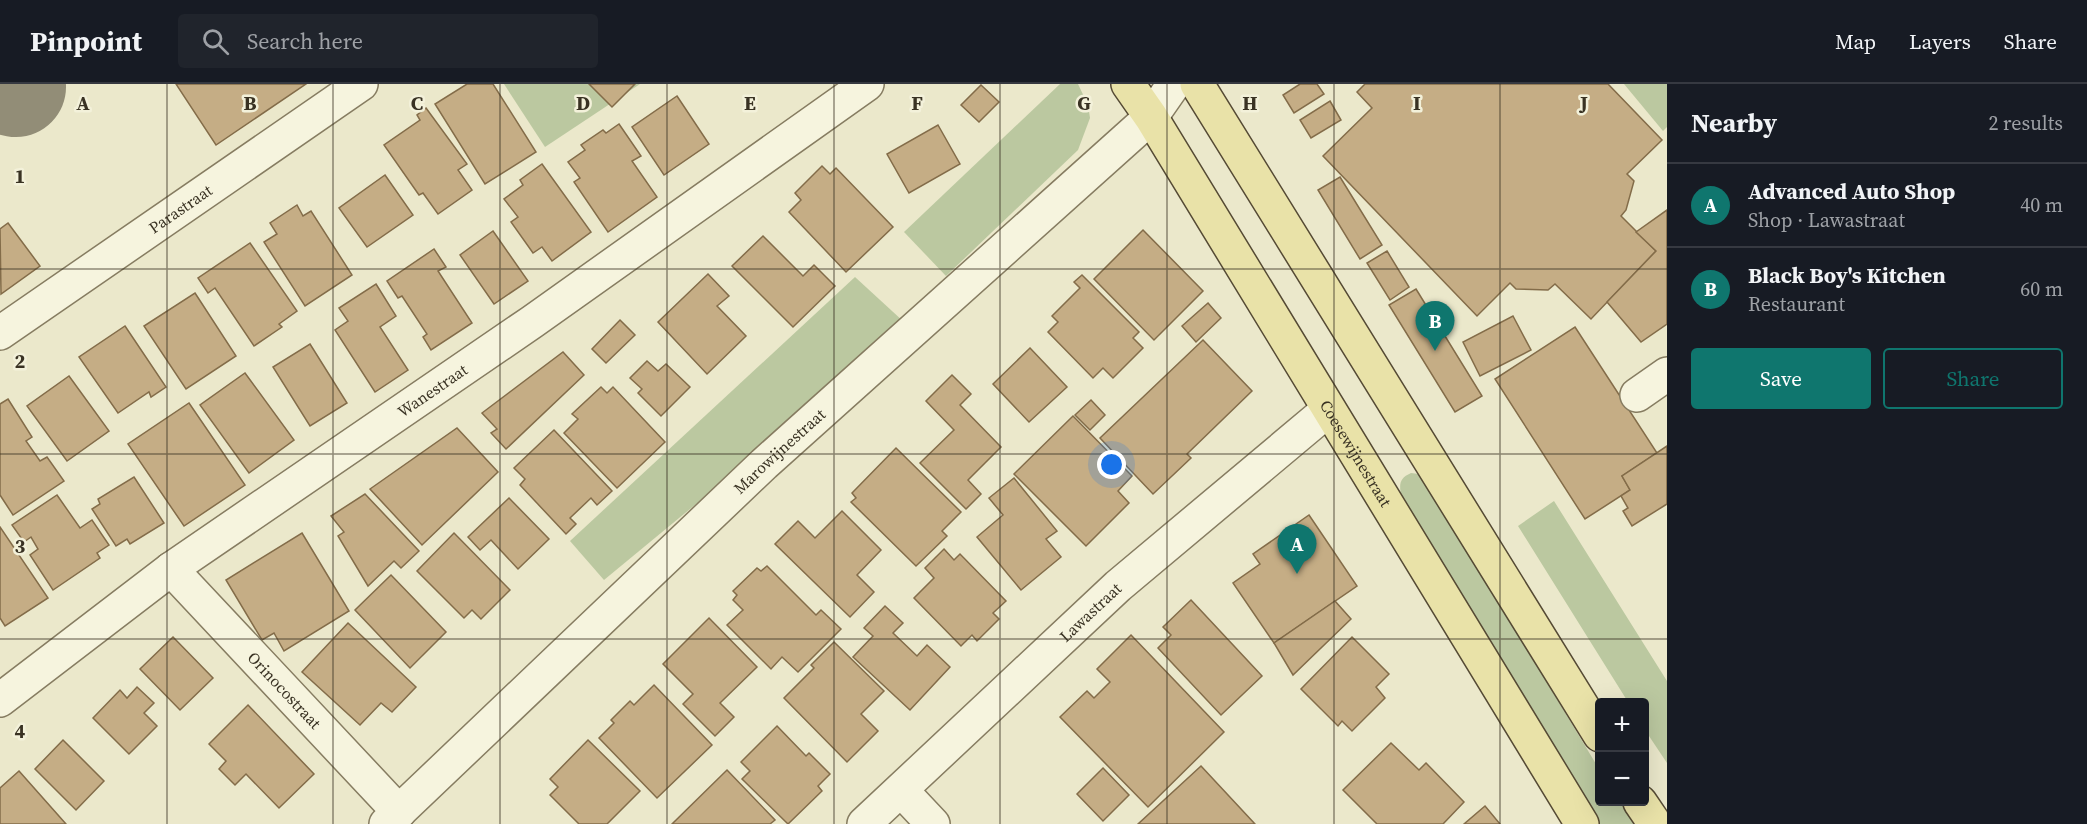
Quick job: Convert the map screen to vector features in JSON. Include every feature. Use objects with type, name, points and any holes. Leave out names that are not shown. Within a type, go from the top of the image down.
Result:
[{"type":"main road","name":"Coesewijnestraat","points":[[1128,84],[1151,117],[1582,824]]},
{"type":"main road","points":[[1197,84],[1595,728]]},
{"type":"main road","points":[[1643,806],[1655,824]]},
{"type":"street","name":"Parastraat","points":[[0,333],[361,84]]},
{"type":"street","name":"Wanestraat","points":[[0,700],[171,569],[532,322],[867,84]]},
{"type":"street","name":"Marowijnestraat","points":[[392,818],[764,464],[1151,117],[1174,84]]},
{"type":"street","points":[[1637,395],[1667,374]]},
{"type":"street","name":"Lawastraat","points":[[864,824],[1118,586],[1328,410]]},
{"type":"street","name":"Orinocostraat","points":[[171,569],[392,818]]},
{"type":"street","points":[[901,790],[933,824]]},
{"type":"green space","points":[[504,84],[640,84],[545,147]]},
{"type":"green space","points":[[1060,84],[1078,84],[1088,105],[1090,118],[1078,150],[946,276],[904,232]]},
{"type":"green space","points":[[1624,84],[1667,84],[1667,127],[1663,131]]},
{"type":"green space","points":[[855,277],[904,322],[713,490],[604,580],[570,541]]},
{"type":"green space","points":[[1411,473],[1419,474],[1427,483],[1595,762],[1595,806],[1624,806],[1635,824],[1599,824],[1465,611],[1401,495],[1401,481]]},
{"type":"green space","points":[[1554,501],[1667,681],[1667,763],[1649,736],[1649,698],[1626,698],[1518,526]]},
{"type":"building","points":[[176,84],[306,84],[216,145]]},
{"type":"building","points":[[467,84],[493,84],[536,152],[485,184],[435,104]]},
{"type":"building","points":[[589,84],[635,84],[612,107]]},
{"type":"building","points":[[1300,84],[1317,84],[1324,94],[1294,113],[1283,95]]},
{"type":"building","points":[[1365,84],[1608,84],[1662,140],[1627,174],[1634,181],[1626,210],[1621,216],[1656,251],[1591,319],[1555,284],[1548,290],[1516,289],[1510,283],[1477,316],[1323,156],[1372,108],[1357,92]]},
{"type":"building","points":[[981,85],[999,102],[979,122],[961,105]]},
{"type":"building","points":[[677,96],[709,144],[664,175],[632,127]]},
{"type":"building","points":[[1330,101],[1341,120],[1311,138],[1300,120]]},
{"type":"building","points":[[426,108],[467,164],[458,170],[472,190],[438,214],[423,193],[419,195],[384,145],[420,120],[417,115]]},
{"type":"building","points":[[619,124],[641,156],[632,161],[657,197],[608,232],[574,182],[580,178],[568,162],[585,150],[581,145],[603,130],[606,133]]},
{"type":"building","points":[[938,125],[960,164],[909,193],[887,154]]},
{"type":"building","points":[[542,164],[591,232],[552,261],[542,247],[533,253],[511,222],[518,217],[504,199],[523,185],[520,180]]},
{"type":"building","points":[[822,166],[830,174],[836,168],[893,227],[846,272],[789,212],[801,200],[795,193]]},
{"type":"building","points":[[385,175],[413,215],[367,247],[339,208]]},
{"type":"building","points":[[1340,177],[1382,245],[1360,259],[1318,190]]},
{"type":"building","points":[[297,205],[303,216],[311,211],[352,275],[305,306],[264,242],[277,234],[270,223]]},
{"type":"building","points":[[1667,210],[1667,324],[1641,342],[1607,302],[1656,251],[1636,232]]},
{"type":"building","points":[[8,223],[40,266],[1,294],[0,229]]},
{"type":"building","points":[[1143,230],[1203,291],[1154,340],[1094,279]]},
{"type":"building","points":[[493,231],[528,281],[494,304],[460,255]]},
{"type":"building","points":[[763,236],[803,276],[814,265],[835,286],[793,327],[732,266]]},
{"type":"building","points":[[250,243],[297,311],[279,324],[282,327],[254,346],[215,288],[208,293],[198,278]]},
{"type":"building","points":[[434,249],[446,267],[438,271],[472,323],[431,350],[423,337],[427,334],[402,296],[398,298],[387,281]]},
{"type":"building","points":[[1387,251],[1409,287],[1390,300],[1367,263]]},
{"type":"building","points":[[708,274],[729,296],[717,306],[746,336],[707,374],[658,322]]},
{"type":"building","points":[[1082,275],[1139,332],[1133,338],[1143,348],[1113,378],[1103,368],[1093,378],[1048,332],[1058,322],[1052,316],[1080,288],[1074,282]]},
{"type":"building","points":[[376,284],[396,316],[380,327],[408,370],[375,392],[335,330],[348,321],[339,308]]},
{"type":"building","points":[[1416,289],[1482,396],[1455,412],[1389,305]]},
{"type":"building","points":[[195,293],[236,356],[186,389],[144,326]]},
{"type":"building","points":[[1208,303],[1221,318],[1196,342],[1182,326]]},
{"type":"building","points":[[1513,316],[1531,350],[1480,376],[1463,342]]},
{"type":"building","points":[[620,320],[635,335],[606,363],[592,349]]},
{"type":"building","points":[[125,326],[166,387],[151,397],[149,392],[118,413],[79,357]]},
{"type":"building","points":[[1575,327],[1657,453],[1622,476],[1630,490],[1585,519],[1495,379]]},
{"type":"building","points":[[1203,340],[1252,391],[1187,454],[1191,458],[1153,494],[1100,438]]},
{"type":"building","points":[[310,344],[347,403],[310,426],[273,367]]},
{"type":"building","points":[[1030,348],[1067,387],[1029,422],[993,384]]},
{"type":"building","points":[[563,352],[584,375],[506,449],[491,433],[497,429],[482,413]]},
{"type":"building","points":[[647,361],[658,371],[666,364],[690,387],[661,416],[638,393],[642,389],[630,378]]},
{"type":"building","points":[[245,373],[294,440],[249,473],[200,405]]},
{"type":"building","points":[[952,375],[971,394],[960,405],[1001,447],[968,480],[981,494],[966,509],[920,463],[954,430],[926,401]]},
{"type":"building","points":[[69,376],[109,431],[67,461],[27,406]]},
{"type":"building","points":[[601,387],[607,393],[613,387],[665,442],[617,488],[564,433],[578,419],[572,414]]},
{"type":"building","points":[[8,399],[32,437],[26,441],[40,461],[47,457],[64,481],[13,515],[0,495],[0,404]]},
{"type":"building","points":[[1091,400],[1105,415],[1090,430],[1075,415]]},
{"type":"building","points":[[189,403],[245,485],[184,526],[128,444]]},
{"type":"building","points":[[1073,416],[1132,476],[1118,491],[1129,503],[1086,546],[1014,474]]},
{"type":"building","points":[[457,428],[498,472],[422,545],[370,489]]},
{"type":"building","points":[[554,430],[612,491],[597,505],[591,498],[570,518],[576,524],[566,534],[520,485],[525,479],[514,468]]},
{"type":"building","points":[[1667,446],[1667,504],[1632,526],[1623,511],[1628,508],[1621,496],[1630,490],[1622,476]]},
{"type":"building","points":[[896,448],[961,512],[942,531],[947,536],[916,566],[851,502],[856,498],[852,493]]},
{"type":"building","points":[[134,477],[164,523],[130,544],[127,539],[116,546],[92,509],[100,504],[98,499]]},
{"type":"building","points":[[1014,478],[1057,531],[1046,539],[1061,557],[1021,590],[977,537],[1003,515],[989,498]]},
{"type":"building","points":[[365,494],[419,551],[401,568],[394,561],[368,586],[338,536],[344,532],[331,516]]},
{"type":"building","points":[[57,495],[80,528],[92,520],[109,545],[97,553],[100,558],[53,590],[30,555],[38,549],[31,537],[24,542],[12,525]]},
{"type":"building","points":[[509,498],[549,539],[518,569],[491,540],[480,550],[468,537]]},
{"type":"building","points":[[842,511],[881,550],[857,575],[874,592],[850,617],[775,544],[798,521],[815,538]]},
{"type":"building","points":[[1309,515],[1357,586],[1274,643],[1233,583],[1260,564],[1253,554]]},
{"type":"building","points":[[0,527],[48,598],[5,626],[0,618]]},
{"type":"building","points":[[302,533],[349,611],[284,651],[274,633],[262,640],[226,580]]},
{"type":"building","points":[[454,533],[510,590],[481,619],[472,610],[464,618],[417,571]]},
{"type":"building","points":[[944,549],[954,560],[960,554],[1006,601],[993,613],[999,619],[977,641],[972,635],[961,646],[914,598],[934,578],[925,568]]},
{"type":"building","points":[[767,566],[816,615],[821,610],[841,629],[798,672],[782,657],[771,669],[727,625],[743,610],[733,600],[737,595],[733,591],[757,568],[761,571]]},
{"type":"building","points":[[391,575],[446,632],[410,668],[355,610]]},
{"type":"building","points":[[1191,600],[1262,676],[1221,715],[1158,648],[1171,635],[1163,627]]},
{"type":"building","points":[[1335,601],[1351,619],[1293,675],[1274,643]]},
{"type":"building","points":[[885,606],[903,623],[893,633],[917,656],[927,645],[950,667],[910,710],[853,657],[873,636],[864,628]]},
{"type":"building","points":[[709,618],[757,667],[720,703],[734,717],[715,736],[683,704],[693,694],[663,664]]},
{"type":"building","points":[[348,623],[416,687],[392,712],[381,703],[360,725],[302,672]]},
{"type":"building","points":[[1131,635],[1224,732],[1148,807],[1060,717],[1087,691],[1094,698],[1110,682],[1097,669]]},
{"type":"building","points":[[173,637],[213,678],[180,710],[140,669]]},
{"type":"building","points":[[1352,637],[1389,674],[1376,687],[1385,698],[1352,731],[1342,721],[1338,726],[1301,689]]},
{"type":"building","points":[[834,642],[884,691],[861,714],[878,731],[847,762],[784,698],[814,668],[811,665]]},
{"type":"building","points":[[654,685],[712,745],[657,798],[599,738],[614,723],[611,720],[630,701],[634,705]]},
{"type":"building","points":[[137,687],[154,703],[144,713],[157,726],[129,754],[93,718],[120,690],[127,698]]},
{"type":"building","points":[[248,705],[314,774],[279,808],[246,774],[235,785],[219,769],[226,761],[209,744]]},
{"type":"building","points":[[777,726],[806,756],[809,753],[830,774],[818,786],[822,791],[788,824],[742,779],[750,771],[741,762]]},
{"type":"building","points":[[63,740],[104,781],[76,810],[35,769]]},
{"type":"building","points":[[588,740],[640,791],[607,824],[579,824],[550,795],[558,787],[550,779]]},
{"type":"building","points":[[1391,743],[1419,770],[1426,763],[1464,802],[1443,824],[1377,824],[1343,790]]},
{"type":"building","points":[[1201,766],[1255,824],[1138,824]]},
{"type":"building","points":[[1103,768],[1129,795],[1103,821],[1077,794]]},
{"type":"building","points":[[727,770],[775,820],[770,824],[672,824]]},
{"type":"building","points":[[19,771],[66,824],[0,824],[0,788]]},
{"type":"building","points":[[1485,806],[1500,824],[1464,824]]},
{"type":"taxiway","points":[[0,84],[16,87]]},
{"type":"place","name":"Black Boy's Kitchen","points":[[1435,351]]},
{"type":"place","name":"Advanced Auto Shop","points":[[1297,574]]}]
